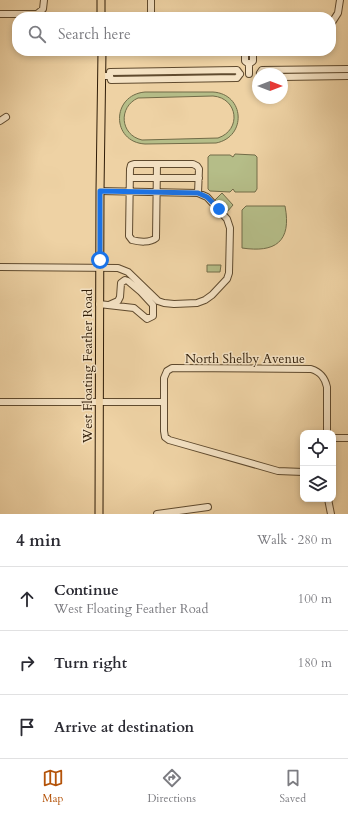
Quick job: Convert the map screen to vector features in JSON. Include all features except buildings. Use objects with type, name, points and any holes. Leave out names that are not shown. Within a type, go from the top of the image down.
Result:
[{"type":"main road","points":[[101,0],[102,12]]},
{"type":"main road","name":"West Floating Feather Road","points":[[99,514],[100,191],[106,76],[103,56]]},
{"type":"street","points":[[40,12],[43,9],[44,0]]},
{"type":"street","points":[[151,0],[151,12]]},
{"type":"street","points":[[336,16],[340,0]]},
{"type":"street","points":[[0,14],[12,14]]},
{"type":"street","points":[[245,56],[245,62],[249,64]]},
{"type":"street","points":[[106,76],[111,80],[236,78],[240,74],[249,74],[249,64],[253,61],[253,56]]},
{"type":"street","points":[[288,70],[348,69]]},
{"type":"street","points":[[288,77],[348,76]]},
{"type":"street","points":[[0,121],[6,117]]},
{"type":"street","points":[[157,164],[156,238],[152,241],[136,242],[132,240],[129,236],[131,165],[134,164],[157,164],[193,164],[199,169],[198,193]]},
{"type":"street","points":[[130,178],[199,178]]},
{"type":"street","points":[[0,268],[118,268],[128,272],[158,301],[164,303],[196,303],[205,300],[212,295],[227,279],[229,272],[230,228],[227,219],[207,197],[198,193],[100,191]]},
{"type":"street","points":[[99,304],[134,308],[147,319],[153,316],[153,305],[141,292],[125,280],[121,283],[120,297],[118,301],[109,305]]},
{"type":"street","name":"North Shelby Avenue","points":[[164,402],[164,378],[167,372],[172,368],[312,369],[318,371],[326,381],[327,430]]},
{"type":"street","points":[[0,402],[164,402],[164,432],[165,437],[169,440],[278,471],[300,472]]},
{"type":"street","points":[[336,438],[348,438]]},
{"type":"street","points":[[329,502],[331,514]]},
{"type":"street","points":[[157,514],[208,507]]},
{"type":"green space","points":[[145,92],[213,92],[224,95],[231,100],[236,107],[238,116],[237,125],[233,133],[226,139],[216,143],[145,144],[134,141],[126,135],[121,127],[120,118],[121,109],[126,101],[134,95]],"holes":[[[213,96],[228,102],[232,108],[234,122],[226,134],[218,138],[142,140],[129,133],[124,120],[127,108],[138,98]]]},
{"type":"green space","points":[[235,154],[255,155],[257,157],[257,189],[255,192],[235,192],[233,189],[230,192],[210,191],[208,189],[208,157],[210,155],[230,155],[233,157]]},
{"type":"green space","points":[[222,193],[233,205],[227,212],[215,200]]},
{"type":"green space","points":[[246,206],[285,206],[287,218],[286,228],[283,236],[278,242],[264,249],[242,248],[242,210]]},
{"type":"green space","points":[[207,265],[221,265],[220,272],[207,272]]},
{"type":"route","points":[[100,260],[100,191],[198,193],[207,197],[219,209]]}]
